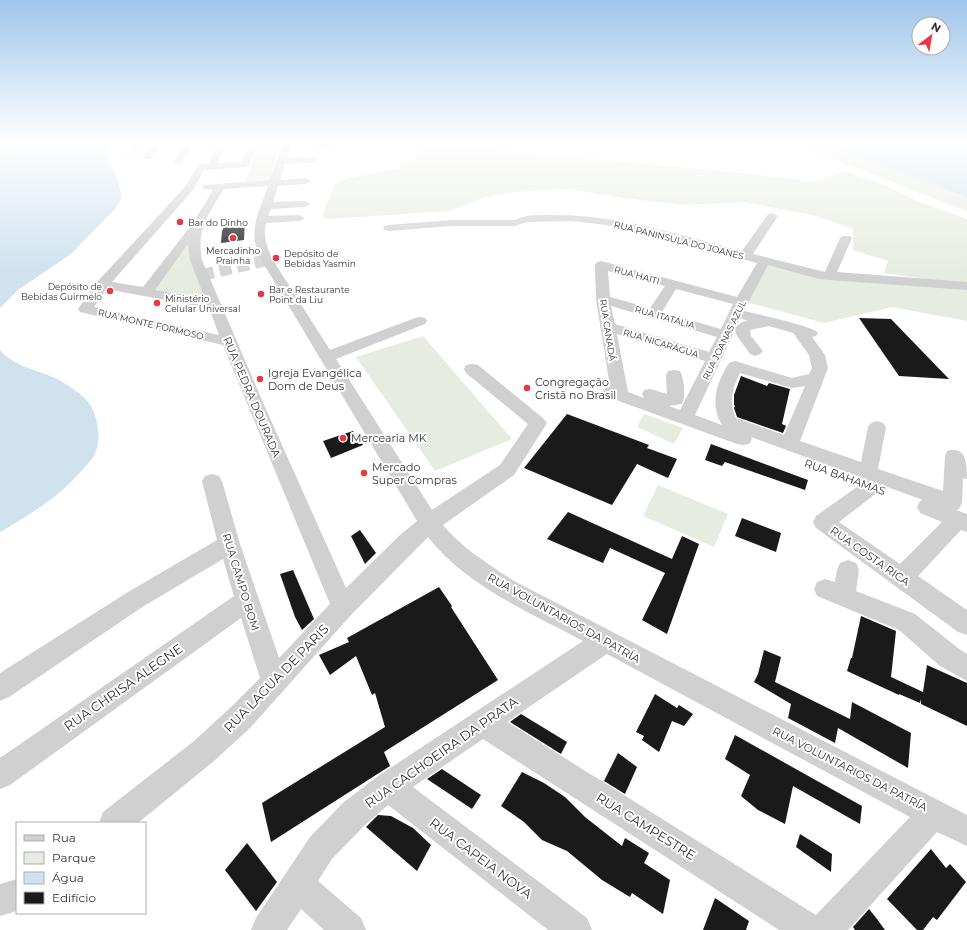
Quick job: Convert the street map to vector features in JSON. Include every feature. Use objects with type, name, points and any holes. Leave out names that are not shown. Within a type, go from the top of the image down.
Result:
[{"type":"street","name":"RUA MONTE FORMOSO","points":[[191,184],[103,284],[85,309],[229,342]]},
{"type":"street","points":[[189,188],[248,184]]},
{"type":"street","name":"RUA VOLUNTARIOS DA PATRÍA","points":[[273,184],[261,220],[259,235],[267,260],[429,523],[446,544],[461,558],[506,588],[604,641],[967,831]]},
{"type":"street","name":"RUA PEDRA DOURADA","points":[[220,187],[198,223],[193,249],[229,342],[343,607]]},
{"type":"street","points":[[270,194],[284,194]]},
{"type":"street","points":[[266,206],[305,204]]},
{"type":"street","points":[[746,256],[772,216]]},
{"type":"street","points":[[261,220],[299,218]]},
{"type":"street","name":"RUA PANINSULA DO JOANES","points":[[389,228],[451,223],[520,222],[524,219],[572,218],[614,223],[648,230],[808,273],[829,276],[967,286]]},
{"type":"street","points":[[146,292],[198,223]]},
{"type":"street","points":[[829,276],[846,238]]},
{"type":"street","name":"RUA JOANAS AZUL","points":[[685,418],[739,308],[764,262]]},
{"type":"street","name":"RUA HAITI","points":[[600,265],[673,284],[773,322],[816,334]]},
{"type":"street","name":"RUA CANADÁ","points":[[600,265],[603,299],[616,389]]},
{"type":"street","points":[[103,284],[214,305]]},
{"type":"street","name":"RUA HAITI","points":[[646,338],[673,284]]},
{"type":"street","name":"RUA ITATÁLIA","points":[[603,299],[726,335]]},
{"type":"street","points":[[327,357],[420,321]]},
{"type":"street","points":[[755,351],[744,336],[742,329],[747,326],[773,322]]},
{"type":"street","name":"RUA NICARÁGUA","points":[[607,326],[714,360]]},
{"type":"street","points":[[789,444],[820,368],[817,355],[798,329]]},
{"type":"street","name":"RUA JOANAS AZUL","points":[[725,427],[723,392],[735,366],[792,383],[817,378]]},
{"type":"street","name":"RUA LAGUA DE PARIS","points":[[115,822],[209,746],[240,718],[343,607],[408,541],[429,523],[507,470],[538,423],[472,369]]},
{"type":"street","points":[[616,389],[674,401],[676,398],[674,375]]},
{"type":"street","points":[[702,386],[725,427]]},
{"type":"street","name":"RUA BAHAMAS","points":[[616,389],[685,418],[789,444],[869,480]]},
{"type":"street","name":"RUA BAHAMAS","points":[[725,427],[959,515]]},
{"type":"street","points":[[869,480],[877,427]]},
{"type":"street","points":[[902,578],[959,515],[954,456],[967,472]]},
{"type":"street","name":"RUA COSTA RICA","points":[[869,480],[822,522],[967,624]]},
{"type":"street","name":"RUA CAMPO BOM","points":[[212,481],[229,544],[274,682]]},
{"type":"street","points":[[0,688],[136,599],[229,544]]},
{"type":"street","points":[[848,570],[835,593],[907,622],[949,657],[967,668]]},
{"type":"street","name":"RUA CHRISA ALEGNE","points":[[0,775],[247,600]]},
{"type":"street","name":"RUA CACHOEIRA DA PRATA","points":[[268,930],[321,848],[355,813],[388,786],[604,641]]},
{"type":"street","name":"RUA CAMPESTRE","points":[[483,723],[810,930]]},
{"type":"street","name":"RUA CAPEIA NOVA","points":[[388,786],[575,930]]},
{"type":"street","points":[[825,930],[934,813]]},
{"type":"street","points":[[297,884],[349,930]]},
{"type":"green space","points":[[883,184],[919,202],[967,219],[967,285],[884,273],[888,261],[853,250],[853,229],[817,216],[744,202],[684,205],[631,199],[568,189],[522,191],[485,197],[449,211],[328,219],[322,216],[334,185]]},
{"type":"green space","points":[[899,184],[932,184],[967,197],[967,211]]},
{"type":"green space","points":[[186,242],[192,242],[207,301],[149,291]]},
{"type":"green space","points":[[767,263],[815,276],[967,287],[967,321],[892,307],[824,323],[747,302]]},
{"type":"green space","points":[[423,336],[512,439],[435,471],[356,357]]},
{"type":"green space","points":[[644,414],[683,428],[674,444],[637,427]]},
{"type":"green space","points":[[658,485],[728,514],[714,547],[643,516]]},
{"type":"water","points":[[0,184],[119,184],[122,198],[115,209],[71,254],[18,290],[0,308]]},
{"type":"water","points":[[932,184],[967,184],[967,197]]},
{"type":"water","points":[[0,350],[20,365],[59,380],[80,394],[91,406],[94,413],[97,421],[98,437],[97,447],[93,458],[66,487],[34,511],[0,532]]},
{"type":"building","points":[[245,220],[244,240],[221,243],[222,231],[227,221]]},
{"type":"building","points":[[859,318],[891,319],[949,379],[899,376]]},
{"type":"building","points":[[741,376],[767,386],[769,383],[790,389],[782,424],[786,426],[783,433],[737,417],[734,408],[734,395]]},
{"type":"building","points":[[567,414],[649,445],[647,448],[677,459],[668,478],[637,464],[612,505],[524,468]]},
{"type":"building","points":[[353,431],[363,445],[331,458],[323,441]]},
{"type":"building","points":[[711,444],[808,480],[805,490],[725,462],[722,466],[705,460]]},
{"type":"building","points":[[568,512],[672,559],[682,536],[699,544],[667,634],[642,620],[665,573],[610,548],[603,563],[547,539]]},
{"type":"building","points":[[742,518],[781,533],[776,552],[735,536]]},
{"type":"building","points":[[360,530],[376,553],[365,564],[351,536]]},
{"type":"building","points":[[293,570],[314,619],[302,630],[295,617],[280,574]]},
{"type":"building","points":[[439,587],[498,680],[384,752],[390,766],[271,842],[262,803],[385,727],[375,693],[372,695],[356,656],[330,675],[319,655],[349,642],[347,638]]},
{"type":"building","points":[[861,616],[896,631],[891,677],[923,692],[927,665],[967,683],[967,726],[921,704],[921,699],[920,703],[847,671],[852,658]]},
{"type":"building","points":[[764,650],[781,657],[775,682],[850,719],[852,702],[911,733],[908,768],[838,728],[835,743],[788,718],[791,704],[754,682],[758,674]]},
{"type":"building","points":[[655,694],[677,708],[679,705],[693,714],[684,726],[672,721],[659,752],[642,740],[644,736],[636,732]]},
{"type":"building","points":[[521,714],[567,742],[561,754],[510,722]]},
{"type":"building","points":[[735,735],[862,806],[860,824],[793,786],[785,824],[758,810],[741,796],[750,775],[725,759]]},
{"type":"building","points":[[618,753],[637,767],[625,794],[604,781]]},
{"type":"building","points":[[442,769],[481,795],[472,809],[427,779]]},
{"type":"building","points":[[522,772],[544,783],[565,797],[585,817],[622,846],[625,838],[649,853],[644,863],[670,880],[663,914],[632,893],[630,897],[602,880],[567,851],[542,840],[524,822],[501,806]]},
{"type":"building","points":[[378,815],[391,816],[413,828],[431,845],[417,871],[366,827]]},
{"type":"building","points":[[800,834],[832,854],[831,872],[796,847]]},
{"type":"building","points":[[247,843],[277,882],[256,911],[225,870]]},
{"type":"building","points":[[931,849],[946,868],[950,864],[966,882],[937,920],[933,917],[923,930],[917,930],[887,899]]},
{"type":"building","points":[[715,898],[749,921],[746,930],[703,930]]},
{"type":"building","points":[[869,909],[885,930],[855,930],[853,927]]},
{"type":"tunnel","points":[[202,275],[267,260]]},
{"type":"place","name":"Bar do Dinho","points":[[180,222]]},
{"type":"place","name":"Mercadinho Prainha","points":[[233,238]]},
{"type":"place","name":"Depósito de Bebidas Yasmin","points":[[276,258]]},
{"type":"place","name":"Depósito de Bebidas Guirmelo","points":[[110,291]]},
{"type":"place","name":"Bar e Restaurante Point da Liu","points":[[261,294]]},
{"type":"place","name":"Ministério Celular Universal","points":[[157,303]]},
{"type":"place","name":"Igreja Evangélica Dom de Deus","points":[[260,379]]},
{"type":"place","name":"Congregação Cristã no Brasil","points":[[527,388]]},
{"type":"place","name":"Mercearia MK","points":[[343,438]]},
{"type":"place","name":"Mercado Super Compras","points":[[364,473]]}]
